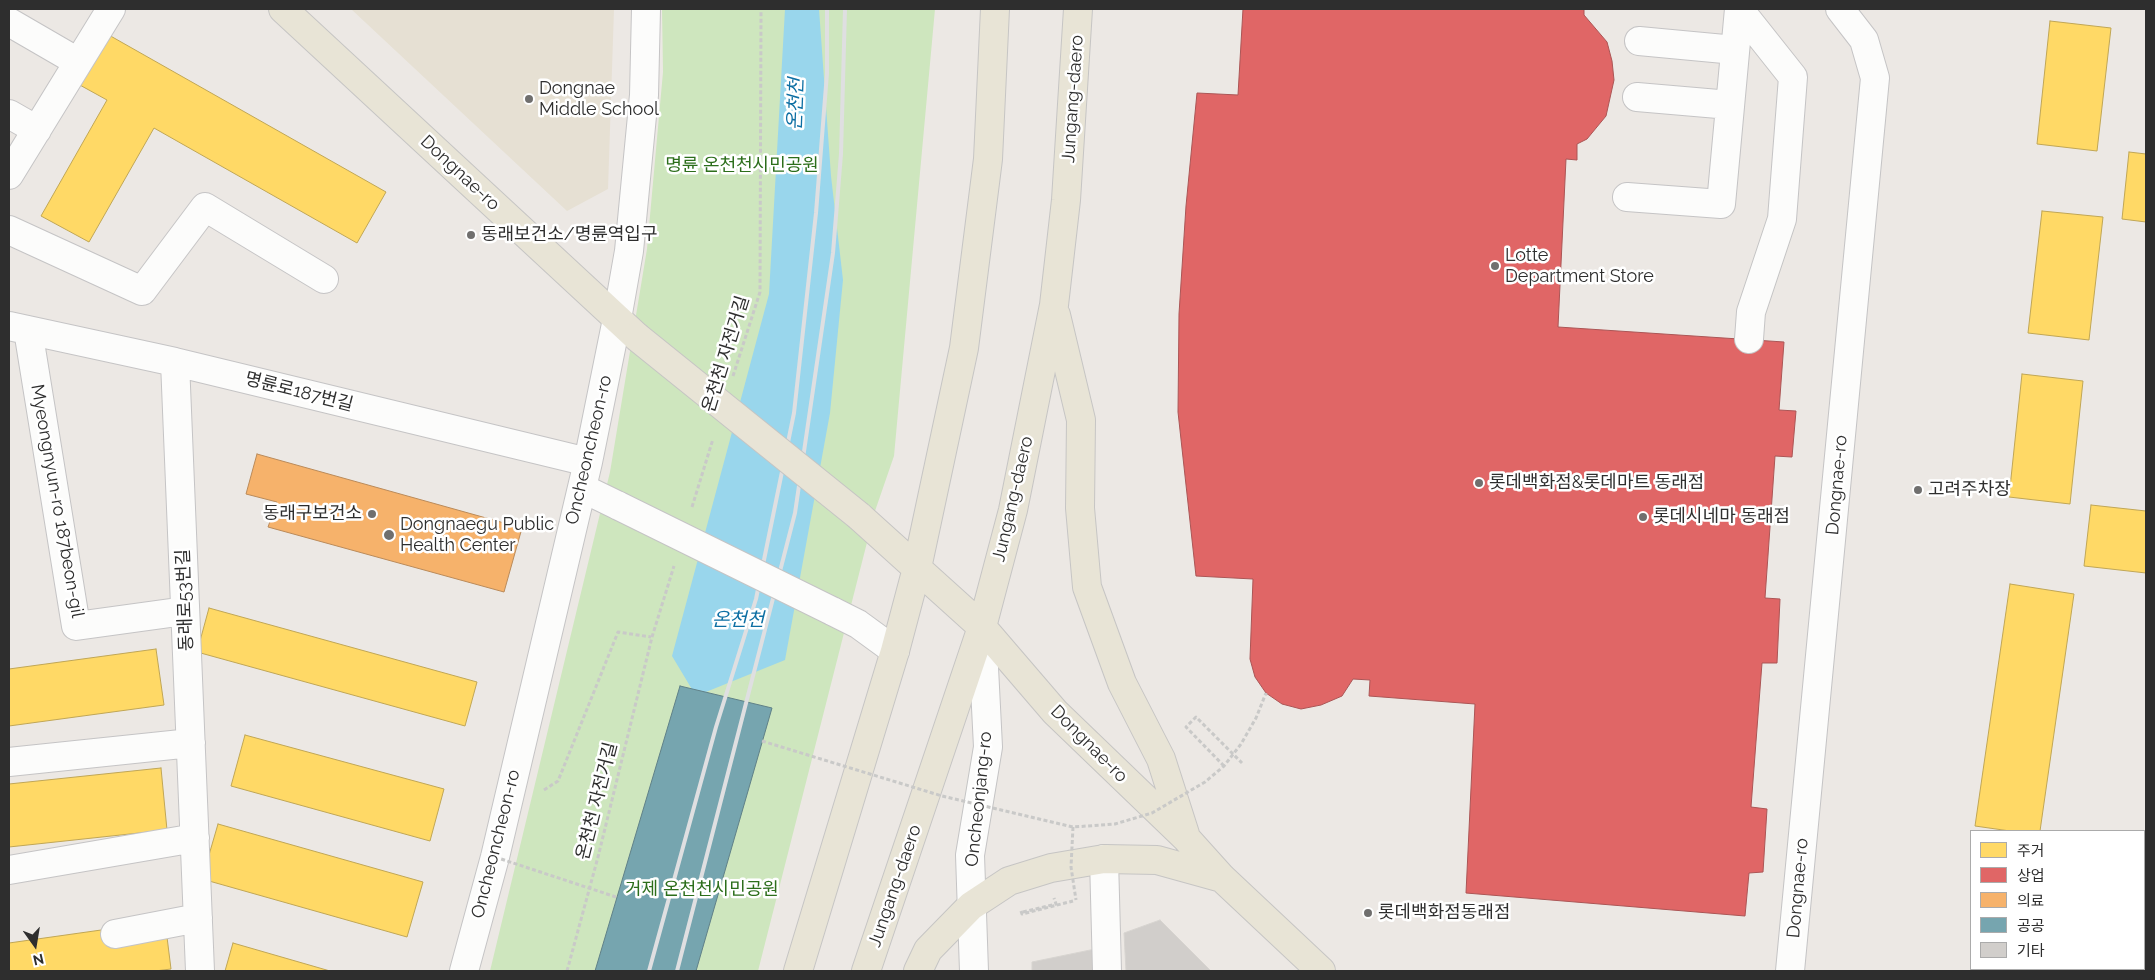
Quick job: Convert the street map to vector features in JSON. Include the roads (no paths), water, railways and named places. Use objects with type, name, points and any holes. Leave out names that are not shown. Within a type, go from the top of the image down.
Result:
[{"type":"main road","name":"Dongnae-ro","points":[[283,9],[637,337],[859,516],[982,627],[1056,712],[1186,838],[1222,878],[1322,971]]},
{"type":"main road","points":[[798,971],[895,651],[917,568],[964,348],[988,159],[995,9]]},
{"type":"main road","name":"Jungang-daero","points":[[866,971],[982,627],[1013,510],[1054,305],[1066,200],[1078,9]]},
{"type":"main road","points":[[1054,305],[1081,420],[1080,508],[1087,587],[1122,683],[1160,759],[1186,838]]},
{"type":"main road","points":[[918,971],[928,950],[971,906],[1009,881],[1051,868],[1104,859],[1157,860],[1222,878]]},
{"type":"street","points":[[9,175],[111,9]]},
{"type":"street","name":"Oncheoncheon-ro","points":[[464,971],[505,813],[582,488],[617,319],[629,251],[643,105],[646,9]]},
{"type":"street","points":[[1627,197],[1722,204],[1739,9]]},
{"type":"street","points":[[1739,9],[1794,77],[1782,219],[1751,312],[1749,339]]},
{"type":"street","name":"Dongnae-ro","points":[[1790,971],[1875,78],[1864,40],[1840,9]]},
{"type":"street","points":[[9,22],[78,62]]},
{"type":"street","points":[[1639,41],[1735,50]]},
{"type":"street","points":[[1637,97],[1730,105]]},
{"type":"street","points":[[9,114],[37,130]]},
{"type":"street","points":[[9,230],[142,291],[205,207],[324,279]]},
{"type":"street","name":"명륜로187번길","points":[[18,328],[175,362],[588,462]]},
{"type":"street","name":"Myeongnyun-ro 187beon-gil","points":[[18,328],[76,626],[185,611]]},
{"type":"street","name":"동래로53번길","points":[[175,362],[200,971]]},
{"type":"street","points":[[582,488],[858,624],[895,651]]},
{"type":"street","name":"Oncheonjang-ro","points":[[974,971],[970,855],[988,747],[982,627]]},
{"type":"street","points":[[9,762],[191,743]]},
{"type":"street","points":[[9,870],[195,838]]},
{"type":"street","points":[[1104,859],[1107,971]]},
{"type":"street","points":[[114,934],[198,918]]},
{"type":"water","name":"온천천","points":[[785,9],[819,9],[831,176],[843,280],[830,413],[785,660],[696,696],[672,656],[769,294]]},
{"type":"railway","points":[[649,971],[716,727],[756,599],[794,413],[816,213],[827,73],[827,9]]},
{"type":"railway","points":[[677,971],[795,513],[833,253],[841,154],[845,9]]},
{"type":"place","name":"Dongnae Middle School","points":[[529,99]]},
{"type":"place","name":"동래보건소/명륜역입구","points":[[471,235]]},
{"type":"place","name":"Lotte Department Store","points":[[1495,266]]},
{"type":"place","name":"롯데백화점&롯데마트 동래점","points":[[1479,483]]},
{"type":"place","name":"고려주차장","points":[[1918,490]]},
{"type":"place","name":"동래구보건소","points":[[372,514]]},
{"type":"place","name":"롯데시네마 동래점","points":[[1643,517]]},
{"type":"place","name":"Dongnaegu Public Health Center","points":[[389,535]]},
{"type":"place","name":"롯데백화점동래점","points":[[1368,913]]},
{"type":"park label","name":"명륜 온천천시민공원","points":[[742,166]]},
{"type":"park label","name":"거제 온천천시민공원","points":[[702,890]]}]
